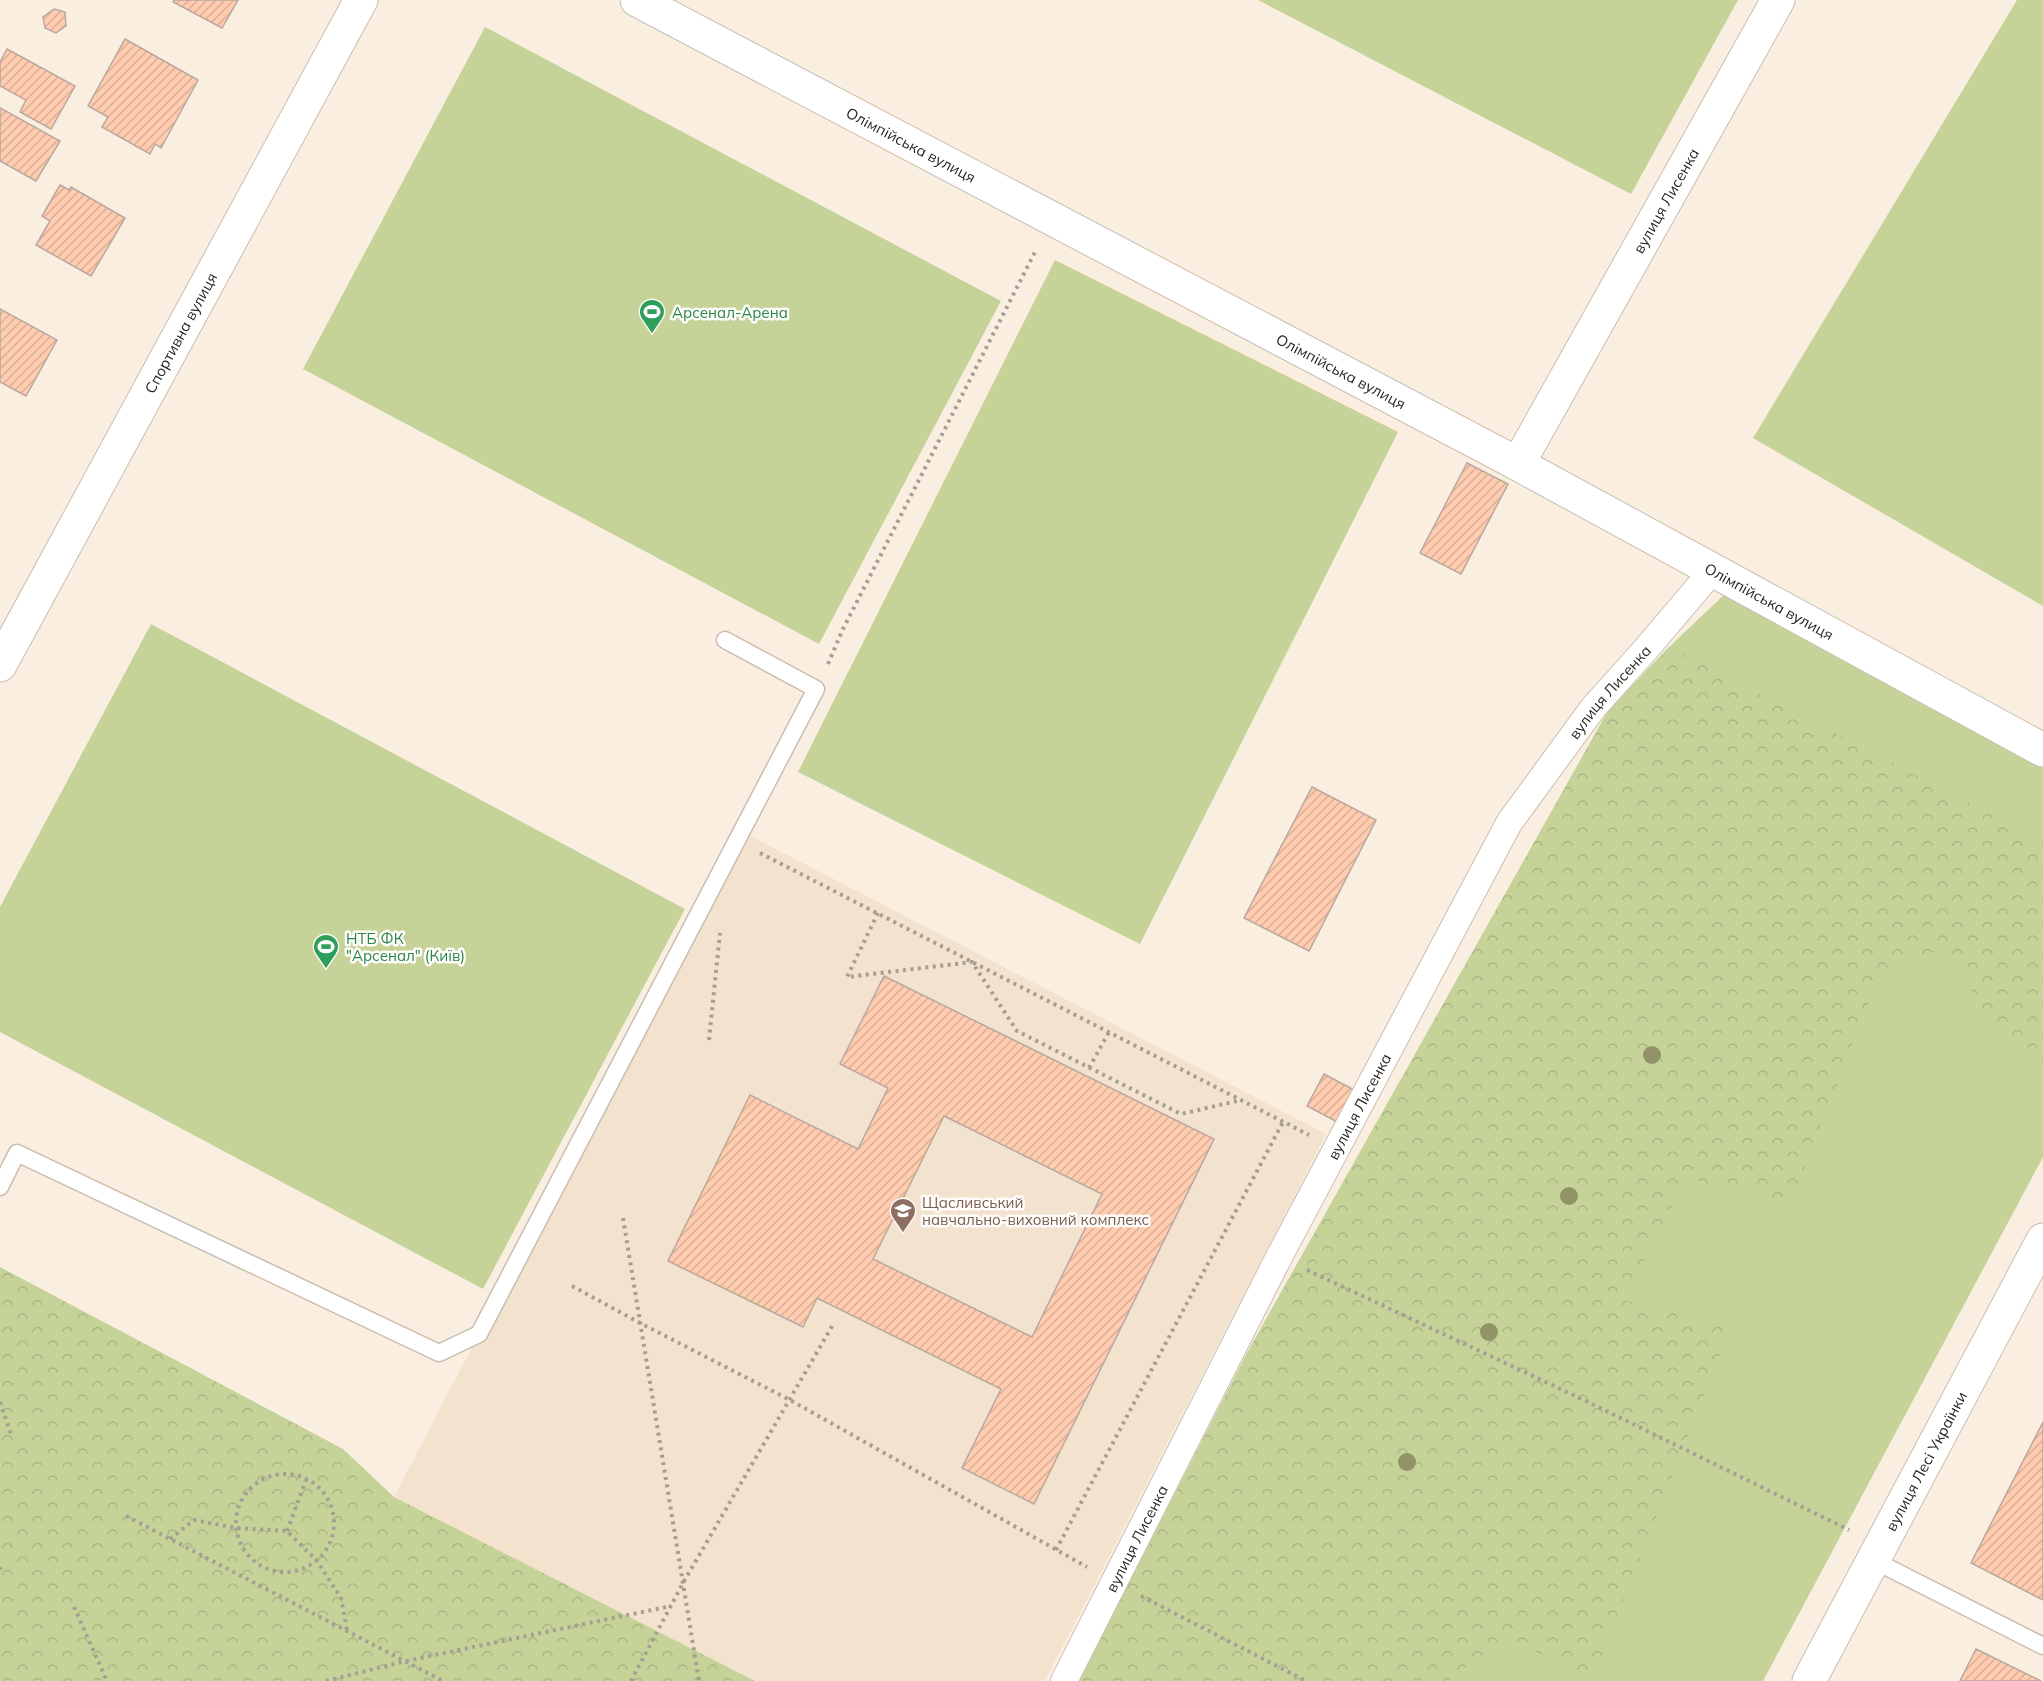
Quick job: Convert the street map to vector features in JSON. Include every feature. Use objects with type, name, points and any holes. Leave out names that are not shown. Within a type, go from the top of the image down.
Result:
[{"type":"street","name":"Спортивна вулиця","points":[[0,665],[361,0]]},
{"type":"street","name":"Олімпійська вулиця","points":[[636,0],[1518,464],[2043,750]]},
{"type":"street","name":"вулиця Лисенка","points":[[1518,464],[1778,0]]},
{"type":"street","name":"вулиця Лисенка","points":[[1064,1681],[1279,1257],[1509,823],[1593,708],[1713,570]]},
{"type":"street","name":"вулиця Лесі Українки","points":[[1809,1681],[2043,1240]]},
{"type":"lane","points":[[0,1187],[17,1153],[439,1353],[479,1334],[816,690],[725,640]]},
{"type":"lane","points":[[1873,1560],[2043,1646]]},
{"type":"path","points":[[816,690],[842,631],[1052,219]]},
{"type":"path","points":[[736,840],[1336,1149]]},
{"type":"path","points":[[878,913],[847,977],[972,962]]},
{"type":"path","points":[[709,1040],[721,924]]},
{"type":"path","points":[[972,962],[1017,1031],[1089,1068],[1181,1114],[1241,1100]]},
{"type":"path","points":[[1089,1068],[1109,1032]]},
{"type":"path","points":[[1056,1550],[1283,1122]]},
{"type":"path","points":[[622,1218],[699,1681]]},
{"type":"path","points":[[1279,1257],[1584,1400],[1855,1533]]},
{"type":"path","points":[[572,1286],[790,1400],[1114,1582],[1306,1681]]},
{"type":"path","points":[[631,1681],[683,1583],[834,1323]]},
{"type":"path","points":[[0,1402],[11,1434]]},
{"type":"path","points":[[275,1475],[291,1475],[306,1480],[319,1489],[329,1502],[333,1517],[333,1533],[326,1548],[317,1560],[303,1569],[287,1572],[271,1570],[256,1564],[245,1552],[238,1537],[236,1528],[239,1505],[260,1481],[275,1475]]},
{"type":"path","points":[[287,1531],[306,1480]]},
{"type":"path","points":[[126,1516],[443,1681]]},
{"type":"path","points":[[170,1539],[194,1520],[236,1528],[287,1531],[317,1560],[341,1598],[347,1631]]},
{"type":"path","points":[[326,1681],[406,1661],[671,1606]]},
{"type":"path","points":[[74,1607],[107,1681]]},
{"type":"shaded area","name":"Щасливський навчально-виховний комплекс","points":[[741,831],[1326,1134],[1045,1681],[755,1681],[394,1497]]},
{"type":"green space","points":[[1258,0],[1738,0],[1631,194]]},
{"type":"green space","points":[[2017,0],[2043,0],[2043,606],[1753,438]]},
{"type":"green space","name":"Арсенал-Арена","points":[[485,27],[1001,301],[819,644],[303,369]]},
{"type":"green space","points":[[1055,260],[1398,432],[1140,944],[798,772]]},
{"type":"green space","points":[[1725,594],[2043,765],[2043,1157],[1763,1681],[1079,1681],[1247,1353],[1608,711],[1669,647]]},
{"type":"green space","name":"НТБ ФК \"Арсенал\" (Київ)","points":[[151,624],[685,909],[483,1289],[0,1032],[0,907]]},
{"type":"green space","points":[[1669,647],[2043,841],[2043,1072],[1982,1008],[1949,947],[1882,969],[1791,1202],[1686,1178],[1625,1300],[1731,1328],[1593,1678],[1505,1638],[1449,1681],[1079,1681],[1247,1353],[1608,711]]},
{"type":"green space","points":[[0,1267],[343,1449],[394,1497],[755,1681],[0,1681]]},
{"type":"building","points":[[174,0],[238,0],[222,28],[173,2]]},
{"type":"building","points":[[54,9],[65,12],[66,26],[56,33],[45,28],[43,17]]},
{"type":"building","points":[[125,39],[198,80],[161,148],[155,144],[150,154],[102,127],[108,117],[88,106]]},
{"type":"building","points":[[7,49],[75,86],[51,129],[20,112],[26,100],[0,86],[0,62]]},
{"type":"building","points":[[0,108],[60,141],[36,181],[0,161]]},
{"type":"building","points":[[60,185],[69,190],[71,187],[125,218],[91,276],[36,245],[50,221],[42,216]]},
{"type":"building","points":[[0,309],[57,340],[26,396],[0,382]]},
{"type":"building","points":[[1467,463],[1508,484],[1461,574],[1420,553]]},
{"type":"building","points":[[1312,787],[1376,820],[1309,951],[1244,918]]},
{"type":"building","points":[[884,976],[1214,1139],[1034,1504],[962,1468],[1001,1389],[817,1298],[803,1327],[668,1261],[750,1095],[858,1149],[888,1088],[840,1064]],"holes":[[[944,1116],[1102,1194],[1032,1337],[873,1259]]]},
{"type":"building","points":[[1324,1074],[1358,1092],[1341,1124],[1307,1106]]},
{"type":"building","points":[[2043,1422],[2043,1600],[1971,1563]]},
{"type":"building","points":[[1976,1649],[2041,1681],[1960,1681]]},
{"type":"place","name":"Арсенал-Арена","points":[[652,335]]},
{"type":"place","name":"НТБ ФК \"Арсенал\" (Київ)","points":[[326,970]]},
{"type":"place","name":"Щасливський навчально-виховний комплекс","points":[[903,1234]]}]
